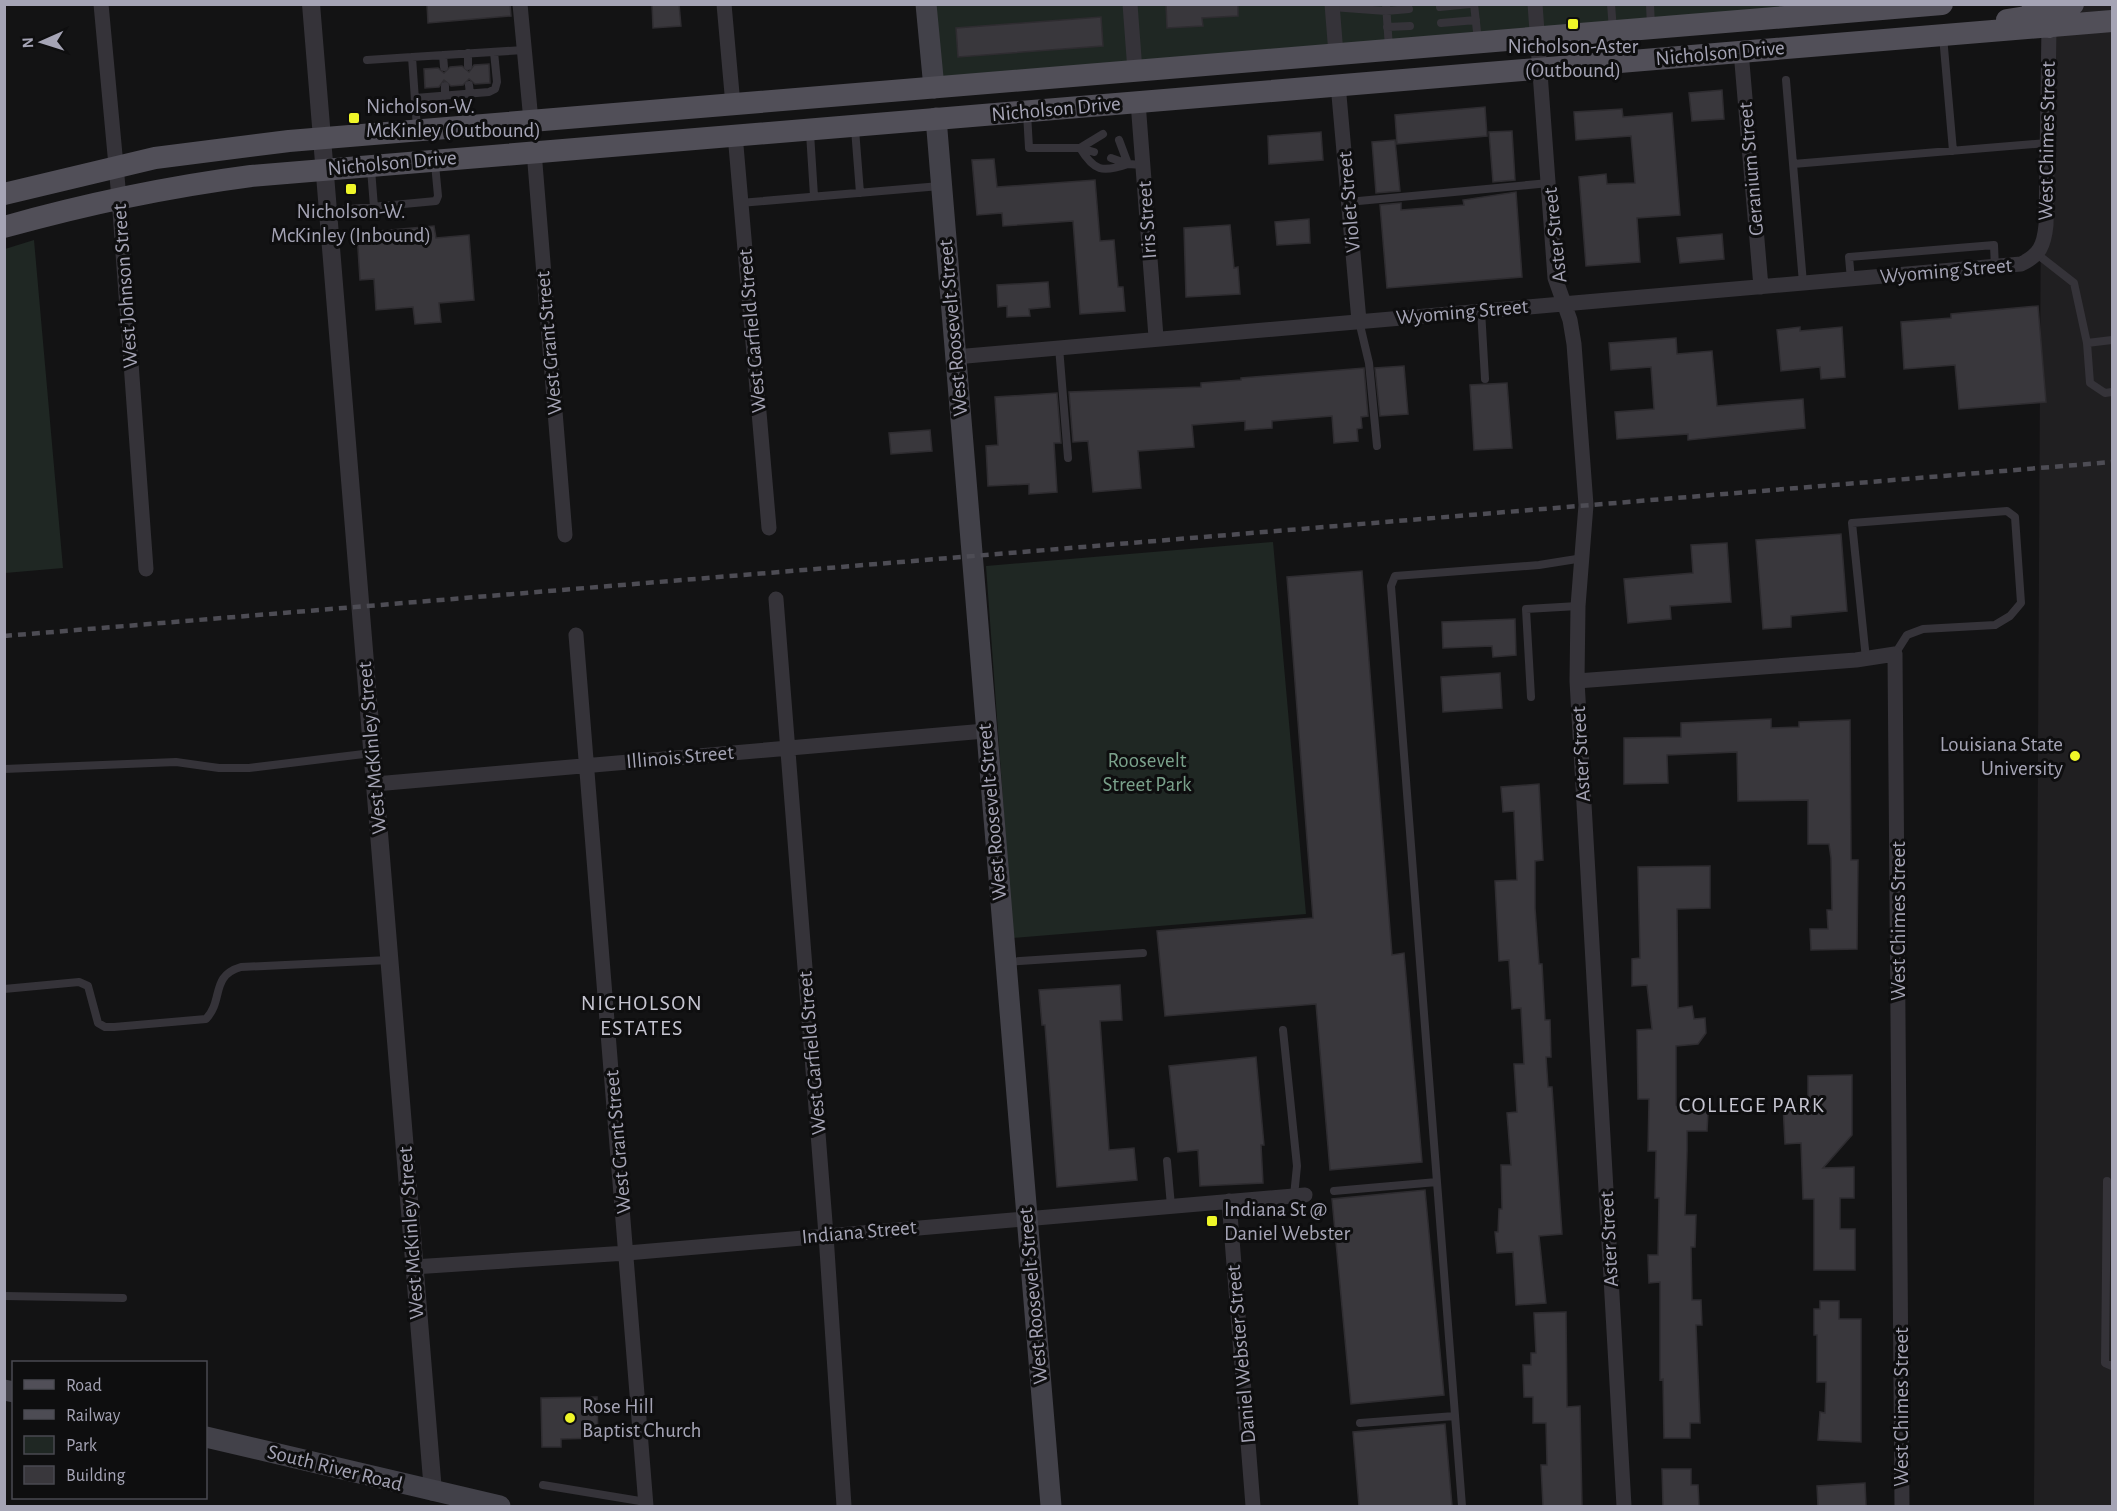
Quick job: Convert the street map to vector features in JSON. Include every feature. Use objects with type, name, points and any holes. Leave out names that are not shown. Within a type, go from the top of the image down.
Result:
[{"type":"main road","points":[[799,129],[826,120],[886,111],[920,102],[934,88],[926,4]]},
{"type":"main road","points":[[1908,38],[1952,28],[2026,17],[2043,4]]},
{"type":"main road","points":[[2049,27],[2061,11],[2073,4]]},
{"type":"main road","name":"Nicholson Drive","points":[[4,194],[116,168],[216,149],[321,138],[1389,50],[1477,31],[1538,38],[1652,28],[1737,13],[1941,5]]},
{"type":"main road","name":"Nicholson Drive","points":[[4,227],[119,198],[182,185],[324,169],[2112,21]]},
{"type":"main road","points":[[936,118],[951,107],[1039,92],[1083,75]]},
{"type":"main road","name":"West Roosevelt Street","points":[[936,118],[1051,1506]]},
{"type":"main road","name":"South River Road","points":[[207,1437],[479,1504],[500,1506]]},
{"type":"street","name":"West Johnson Street","points":[[101,4],[119,198],[146,569]]},
{"type":"street","name":"West McKinley Street","points":[[311,4],[433,1492]]},
{"type":"street","points":[[520,4],[531,121]]},
{"type":"street","points":[[724,4],[733,105]]},
{"type":"street","points":[[1130,4],[1135,71]]},
{"type":"street","name":"Aster Street","points":[[1535,4],[1555,278],[1574,344],[1585,478],[1586,520],[1578,606],[1577,681],[1624,1506]]},
{"type":"street","points":[[1332,6],[1336,54]]},
{"type":"street","name":"West Chimes Street","points":[[2037,254],[2044,240],[2046,225],[2049,27]]},
{"type":"street","name":"Geranium Street","points":[[1740,51],[1761,287]]},
{"type":"street","name":"Violet Street","points":[[1338,84],[1359,321]]},
{"type":"street","name":"Iris Street","points":[[1138,102],[1136,165],[1156,338]]},
{"type":"street","name":"West Garfield Street","points":[[735,134],[769,528]]},
{"type":"street","name":"West Grant Street","points":[[534,151],[565,535]]},
{"type":"street","name":"Wyoming Street","points":[[955,357],[1481,310],[1995,268],[2021,264],[2037,254]]},
{"type":"street","name":"West Garfield Street","points":[[776,599],[826,1235],[844,1506]]},
{"type":"street","name":"West Grant Street","points":[[576,635],[646,1504]]},
{"type":"street","points":[[1577,681],[1895,654]]},
{"type":"street","name":"West Chimes Street","points":[[1895,654],[1902,1506]]},
{"type":"street","name":"Illinois Street","points":[[375,784],[985,731]]},
{"type":"street","name":"Indiana Street","points":[[413,1268],[627,1253],[1299,1195]]},
{"type":"street","name":"Daniel Webster Street","points":[[1229,1201],[1253,1506]]},
{"type":"lane","points":[[1440,7],[1470,4]]},
{"type":"lane","points":[[1441,23],[1477,31],[1474,4]]},
{"type":"lane","points":[[1611,4],[1613,32]]},
{"type":"lane","points":[[1650,4],[1652,28]]},
{"type":"lane","points":[[1332,6],[1409,9]]},
{"type":"lane","points":[[1386,8],[1389,50]]},
{"type":"lane","points":[[1387,27],[1410,26]]},
{"type":"lane","points":[[1943,35],[1953,151]]},
{"type":"lane","points":[[367,60],[524,50]]},
{"type":"lane","points":[[415,98],[470,94],[495,89],[497,82],[494,52]]},
{"type":"lane","points":[[468,53],[468,66]]},
{"type":"lane","points":[[443,55],[444,67]]},
{"type":"lane","points":[[412,57],[417,130]]},
{"type":"lane","points":[[1786,80],[1803,283]]},
{"type":"lane","points":[[469,85],[470,94]]},
{"type":"lane","points":[[445,86],[445,96]]},
{"type":"lane","points":[[1027,112],[1029,148],[1080,148],[1094,152]]},
{"type":"lane","points":[[855,125],[860,193]]},
{"type":"lane","points":[[799,129],[814,196]]},
{"type":"lane","points":[[1080,148],[1103,134]]},
{"type":"lane","points":[[1119,140],[1136,165]]},
{"type":"lane","points":[[1793,164],[2047,143]]},
{"type":"lane","points":[[1080,148],[1090,164],[1108,171],[1136,165]]},
{"type":"lane","points":[[1112,158],[1136,165]]},
{"type":"lane","points":[[328,211],[436,201],[438,196],[435,160]]},
{"type":"lane","points":[[371,165],[374,207]]},
{"type":"lane","points":[[1348,202],[1549,183]]},
{"type":"lane","points":[[741,203],[941,186]]},
{"type":"lane","points":[[1851,280],[1849,257],[1994,245],[1995,268]]},
{"type":"lane","points":[[2037,254],[2074,284],[2086,342],[2090,383],[2104,393],[2112,392]]},
{"type":"lane","points":[[1481,310],[1485,379]]},
{"type":"lane","points":[[1359,321],[1368,363],[1377,446]]},
{"type":"lane","points":[[2086,342],[2112,340]]},
{"type":"lane","points":[[1059,347],[1068,458]]},
{"type":"lane","points":[[1866,658],[1852,523],[2007,511],[2015,517],[2021,603],[2010,616],[1995,625],[1923,629],[1907,635],[1895,654]]},
{"type":"lane","points":[[1462,1506],[1391,586],[1395,576],[1539,565],[1582,558]]},
{"type":"lane","points":[[1531,697],[1526,609],[1578,606]]},
{"type":"lane","points":[[4,769],[176,762],[219,768],[249,768],[372,753]]},
{"type":"lane","points":[[1005,963],[1143,953]]},
{"type":"lane","points":[[4,989],[79,982],[87,986],[98,1023],[105,1028],[206,1019],[213,1011],[222,978],[229,970],[241,967],[389,960]]},
{"type":"lane","points":[[1283,1030],[1299,1195]]},
{"type":"lane","points":[[1167,1161],[1171,1206]]},
{"type":"lane","points":[[2107,1181],[2105,1363],[2112,1366]]},
{"type":"lane","points":[[1334,1191],[1437,1182]]},
{"type":"lane","points":[[4,1296],[123,1298]]},
{"type":"lane","points":[[1360,1423],[1455,1416]]},
{"type":"lane","points":[[543,1485],[646,1504]]},
{"type":"shaded area","name":"Louisiana State University","points":[[2042,5],[2112,5],[2112,1506],[2034,1506]]},
{"type":"green space","points":[[927,4],[1938,5],[934,88]]},
{"type":"green space","points":[[34,240],[63,568],[5,573],[5,249]]},
{"type":"green space","name":"Roosevelt Street Park","points":[[1273,542],[1306,914],[1013,938],[986,566]]},
{"type":"building","points":[[427,4],[510,4],[511,16],[428,23]]},
{"type":"building","points":[[652,4],[679,4],[681,26],[653,28]]},
{"type":"building","points":[[1166,4],[1238,4],[1238,16],[1202,18],[1203,26],[1167,28]]},
{"type":"building","points":[[1101,17],[1103,46],[958,57],[956,28]]},
{"type":"building","points":[[489,64],[490,83],[475,84],[469,79],[463,85],[451,86],[444,80],[439,87],[425,88],[424,69],[438,68],[444,73],[450,67],[462,66],[469,72],[474,65]]},
{"type":"building","points":[[1722,90],[1724,119],[1692,121],[1689,93]]},
{"type":"building","points":[[1485,107],[1487,136],[1397,144],[1395,115]]},
{"type":"building","points":[[1622,109],[1623,117],[1672,113],[1680,215],[1637,218],[1640,262],[1586,266],[1579,177],[1606,174],[1607,184],[1635,183],[1631,136],[1576,140],[1574,112]]},
{"type":"building","points":[[1512,131],[1515,180],[1493,182],[1489,132]]},
{"type":"building","points":[[1321,132],[1323,160],[1269,164],[1268,136]]},
{"type":"building","points":[[1395,140],[1400,191],[1376,193],[1372,142]]},
{"type":"building","points":[[994,159],[997,187],[1095,180],[1100,241],[1114,240],[1118,287],[1123,287],[1125,311],[1080,314],[1073,221],[1003,226],[1002,213],[977,215],[972,160]]},
{"type":"building","points":[[1516,192],[1522,277],[1387,288],[1380,205],[1401,203],[1401,210],[1464,205],[1463,200]]},
{"type":"building","points":[[1309,219],[1310,243],[1277,245],[1275,222]]},
{"type":"building","points":[[1230,225],[1234,268],[1238,267],[1240,294],[1186,297],[1184,228]]},
{"type":"building","points":[[434,226],[436,238],[469,235],[474,300],[439,303],[441,322],[415,324],[413,307],[376,310],[374,279],[360,280],[357,233]]},
{"type":"building","points":[[1722,234],[1724,259],[1680,263],[1677,238]]},
{"type":"building","points":[[1048,282],[1050,307],[1029,309],[1030,316],[1007,317],[1007,306],[998,307],[997,285]]},
{"type":"building","points":[[2038,306],[2046,402],[1959,409],[1955,365],[1904,369],[1901,322],[1951,318],[1951,314]]},
{"type":"building","points":[[1800,327],[1800,331],[1842,327],[1845,377],[1821,379],[1820,367],[1781,371],[1777,330]]},
{"type":"building","points":[[1676,338],[1677,354],[1712,351],[1717,406],[1803,399],[1805,428],[1688,440],[1688,434],[1617,439],[1615,412],[1654,409],[1651,367],[1611,370],[1609,343]]},
{"type":"building","points":[[1404,366],[1408,414],[1380,416],[1375,368]]},
{"type":"building","points":[[1364,368],[1368,416],[1361,417],[1362,428],[1357,429],[1358,441],[1334,443],[1332,416],[1272,421],[1272,428],[1245,430],[1245,421],[1192,425],[1194,447],[1138,451],[1141,488],[1093,492],[1088,441],[1073,442],[1069,392],[1201,387],[1201,383],[1241,380],[1241,378]]},
{"type":"building","points":[[1507,383],[1512,448],[1474,450],[1470,385]]},
{"type":"building","points":[[1057,393],[1061,443],[1054,443],[1057,492],[1029,494],[1029,484],[988,486],[986,446],[998,445],[995,397]]},
{"type":"building","points":[[930,430],[932,451],[891,454],[889,433]]},
{"type":"building","points":[[1841,534],[1847,611],[1791,616],[1791,627],[1763,629],[1756,540]]},
{"type":"building","points":[[1727,543],[1731,602],[1670,606],[1671,619],[1628,623],[1624,579],[1693,573],[1691,545]]},
{"type":"building","points":[[1362,571],[1392,955],[1404,953],[1422,1162],[1330,1170],[1316,1004],[1165,1016],[1157,931],[1313,918],[1287,577]]},
{"type":"building","points":[[1515,619],[1516,655],[1493,657],[1492,646],[1443,648],[1442,622]]},
{"type":"building","points":[[1500,673],[1502,708],[1443,712],[1441,677]]},
{"type":"building","points":[[1771,719],[1771,728],[1799,727],[1799,722],[1850,720],[1851,860],[1858,860],[1857,949],[1811,950],[1810,929],[1828,929],[1827,910],[1832,910],[1831,858],[1829,844],[1808,844],[1808,800],[1738,801],[1737,752],[1667,755],[1668,783],[1624,784],[1624,738],[1681,737],[1681,723]]},
{"type":"building","points":[[1539,784],[1543,860],[1535,861],[1535,908],[1539,964],[1542,964],[1545,1020],[1550,1020],[1551,1057],[1546,1057],[1548,1087],[1552,1087],[1562,1234],[1539,1236],[1546,1303],[1516,1305],[1513,1252],[1497,1253],[1495,1232],[1498,1232],[1499,1209],[1502,1209],[1501,1165],[1511,1165],[1507,1113],[1517,1112],[1514,1064],[1524,1064],[1521,1008],[1512,1009],[1509,960],[1499,961],[1495,881],[1517,880],[1514,811],[1503,812],[1501,787]]},
{"type":"building","points":[[1710,866],[1710,908],[1677,909],[1678,1008],[1692,1006],[1694,1019],[1705,1018],[1706,1033],[1698,1044],[1676,1046],[1676,1105],[1680,1105],[1680,1111],[1708,1112],[1707,1131],[1687,1131],[1685,1215],[1696,1215],[1695,1247],[1691,1247],[1692,1300],[1701,1300],[1702,1325],[1696,1325],[1700,1423],[1690,1423],[1690,1438],[1664,1438],[1663,1379],[1660,1380],[1660,1282],[1649,1283],[1648,1255],[1658,1255],[1659,1198],[1655,1198],[1656,1151],[1648,1151],[1649,1099],[1638,1099],[1637,1030],[1652,1029],[1647,985],[1632,986],[1632,959],[1640,958],[1638,867]]},
{"type":"building","points":[[1120,985],[1122,1020],[1100,1021],[1109,1150],[1134,1148],[1137,1180],[1057,1187],[1045,1025],[1042,1025],[1039,990]]},
{"type":"building","points":[[1256,1057],[1264,1145],[1261,1145],[1263,1183],[1200,1186],[1198,1150],[1178,1152],[1169,1066]]},
{"type":"building","points":[[1852,1075],[1852,1135],[1823,1168],[1854,1167],[1854,1198],[1840,1198],[1840,1229],[1855,1229],[1855,1270],[1814,1270],[1814,1199],[1803,1199],[1801,1143],[1785,1144],[1783,1105],[1808,1104],[1808,1076]]},
{"type":"building","points":[[1425,1190],[1444,1395],[1351,1404],[1332,1199]]},
{"type":"building","points":[[1820,1301],[1839,1301],[1839,1319],[1861,1319],[1861,1442],[1818,1440],[1820,1412],[1825,1413],[1826,1382],[1817,1382],[1817,1335],[1814,1335],[1814,1309],[1820,1309]]},
{"type":"building","points":[[1566,1312],[1567,1407],[1580,1406],[1582,1506],[1543,1506],[1541,1465],[1547,1465],[1546,1423],[1533,1423],[1533,1397],[1524,1397],[1523,1365],[1531,1365],[1531,1353],[1536,1353],[1534,1313]]},
{"type":"building","name":"Rose Hill Baptist Church","points":[[597,1397],[598,1438],[561,1439],[561,1447],[542,1447],[541,1398]]},
{"type":"building","points":[[1445,1424],[1452,1506],[1359,1506],[1353,1432]]},
{"type":"building","points":[[1662,1469],[1691,1469],[1691,1485],[1698,1485],[1699,1506],[1663,1506]]},
{"type":"building","points":[[1865,1483],[1866,1506],[1818,1506],[1817,1486]]},
{"type":"railway","points":[[4,636],[2112,462]]},
{"type":"place","name":"Nicholson-Aster (Outbound)","points":[[1573,24]]},
{"type":"place","name":"Nicholson-W. McKinley (Outbound)","points":[[354,118]]},
{"type":"place","name":"Nicholson-W. McKinley (Inbound)","points":[[351,189]]},
{"type":"place","name":"Louisiana State University","points":[[2075,756]]},
{"type":"place","name":"Indiana St @ Daniel Webster","points":[[1212,1221]]},
{"type":"place","name":"Rose Hill Baptist Church","points":[[570,1418]]},
{"type":"district","name":"NICHOLSON ESTATES","points":[[642,1016]]},
{"type":"district","name":"COLLEGE PARK","points":[[1752,1105]]}]
